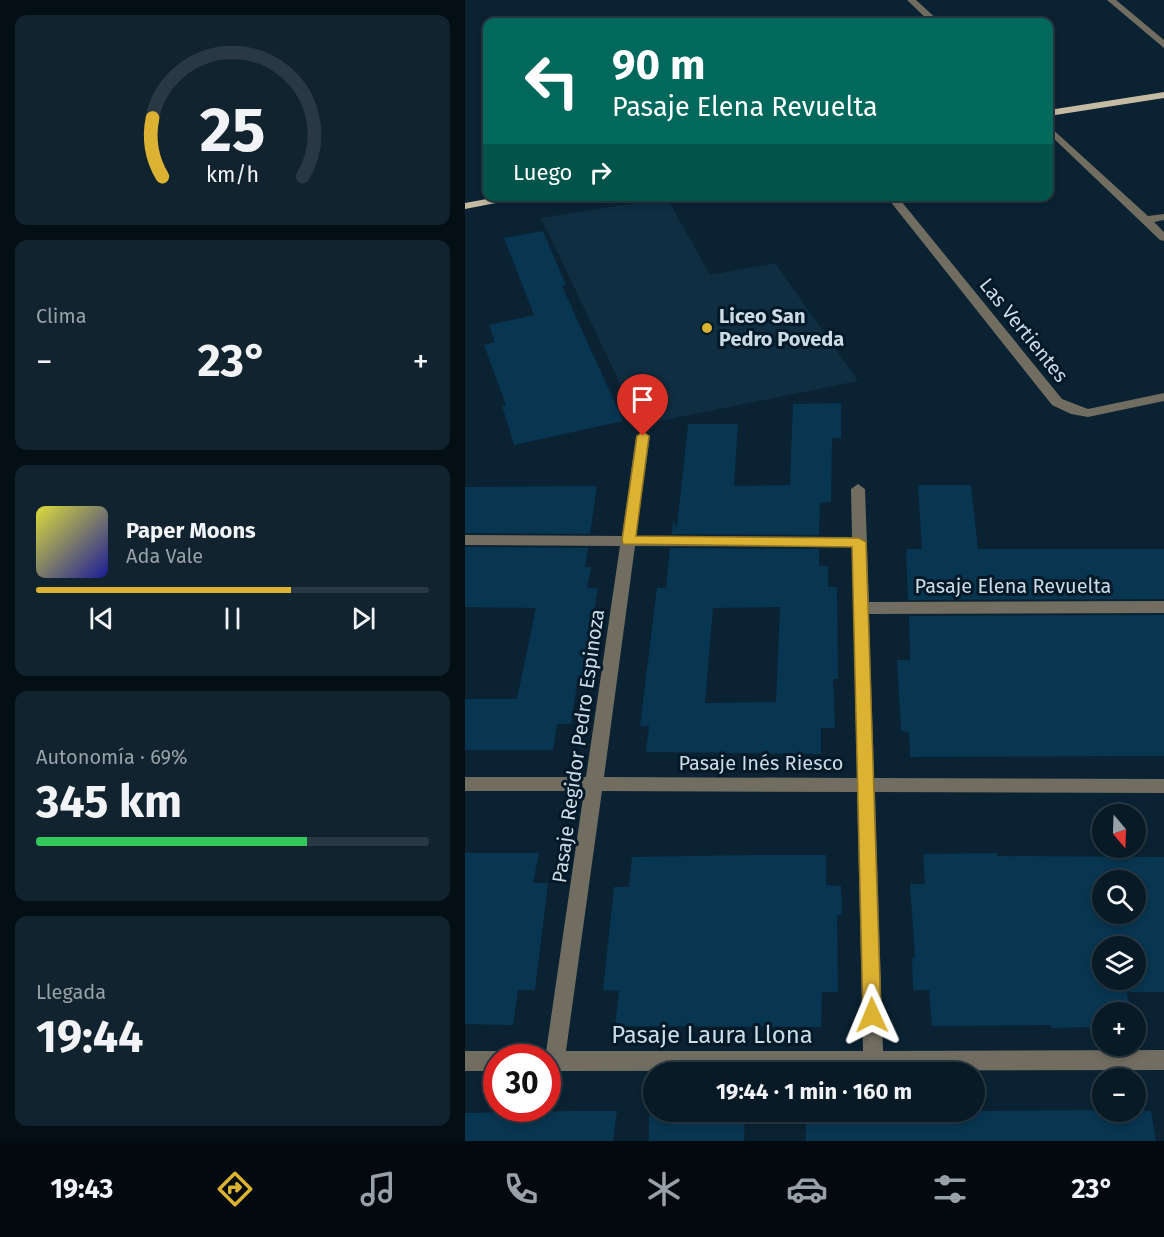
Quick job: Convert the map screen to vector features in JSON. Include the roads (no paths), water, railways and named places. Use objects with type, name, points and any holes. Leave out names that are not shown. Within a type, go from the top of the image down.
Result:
[{"type":"main road","points":[[1053,112],[1164,95]]},
{"type":"main road","points":[[465,206],[496,201]]},
{"type":"street","points":[[912,0],[917,0]]},
{"type":"street","points":[[912,0],[931,18]]},
{"type":"street","points":[[1111,0],[1164,45]]},
{"type":"street","points":[[1053,133],[1164,238]]},
{"type":"street","name":"Las Vertientes","points":[[895,201],[1057,402],[1076,411],[1088,413],[1164,397]]},
{"type":"street","points":[[1145,220],[1164,217]]},
{"type":"street","name":"Pasaje Regidor Pedro Espinoza","points":[[554,1044],[594,783],[643,436]]},
{"type":"street","points":[[858,489],[873,1061]]},
{"type":"street","points":[[465,540],[859,542]]},
{"type":"street","name":"Pasaje Elena Revuelta","points":[[861,608],[1164,607]]},
{"type":"street","name":"Pasaje Inés Riesco","points":[[465,784],[1164,786]]},
{"type":"street","name":"Pasaje Laura Llona","points":[[561,1061],[1164,1060]]},
{"type":"street","points":[[465,1061],[483,1061]]},
{"type":"place","name":"Liceo San Pedro Poveda","points":[[707,328]]}]
